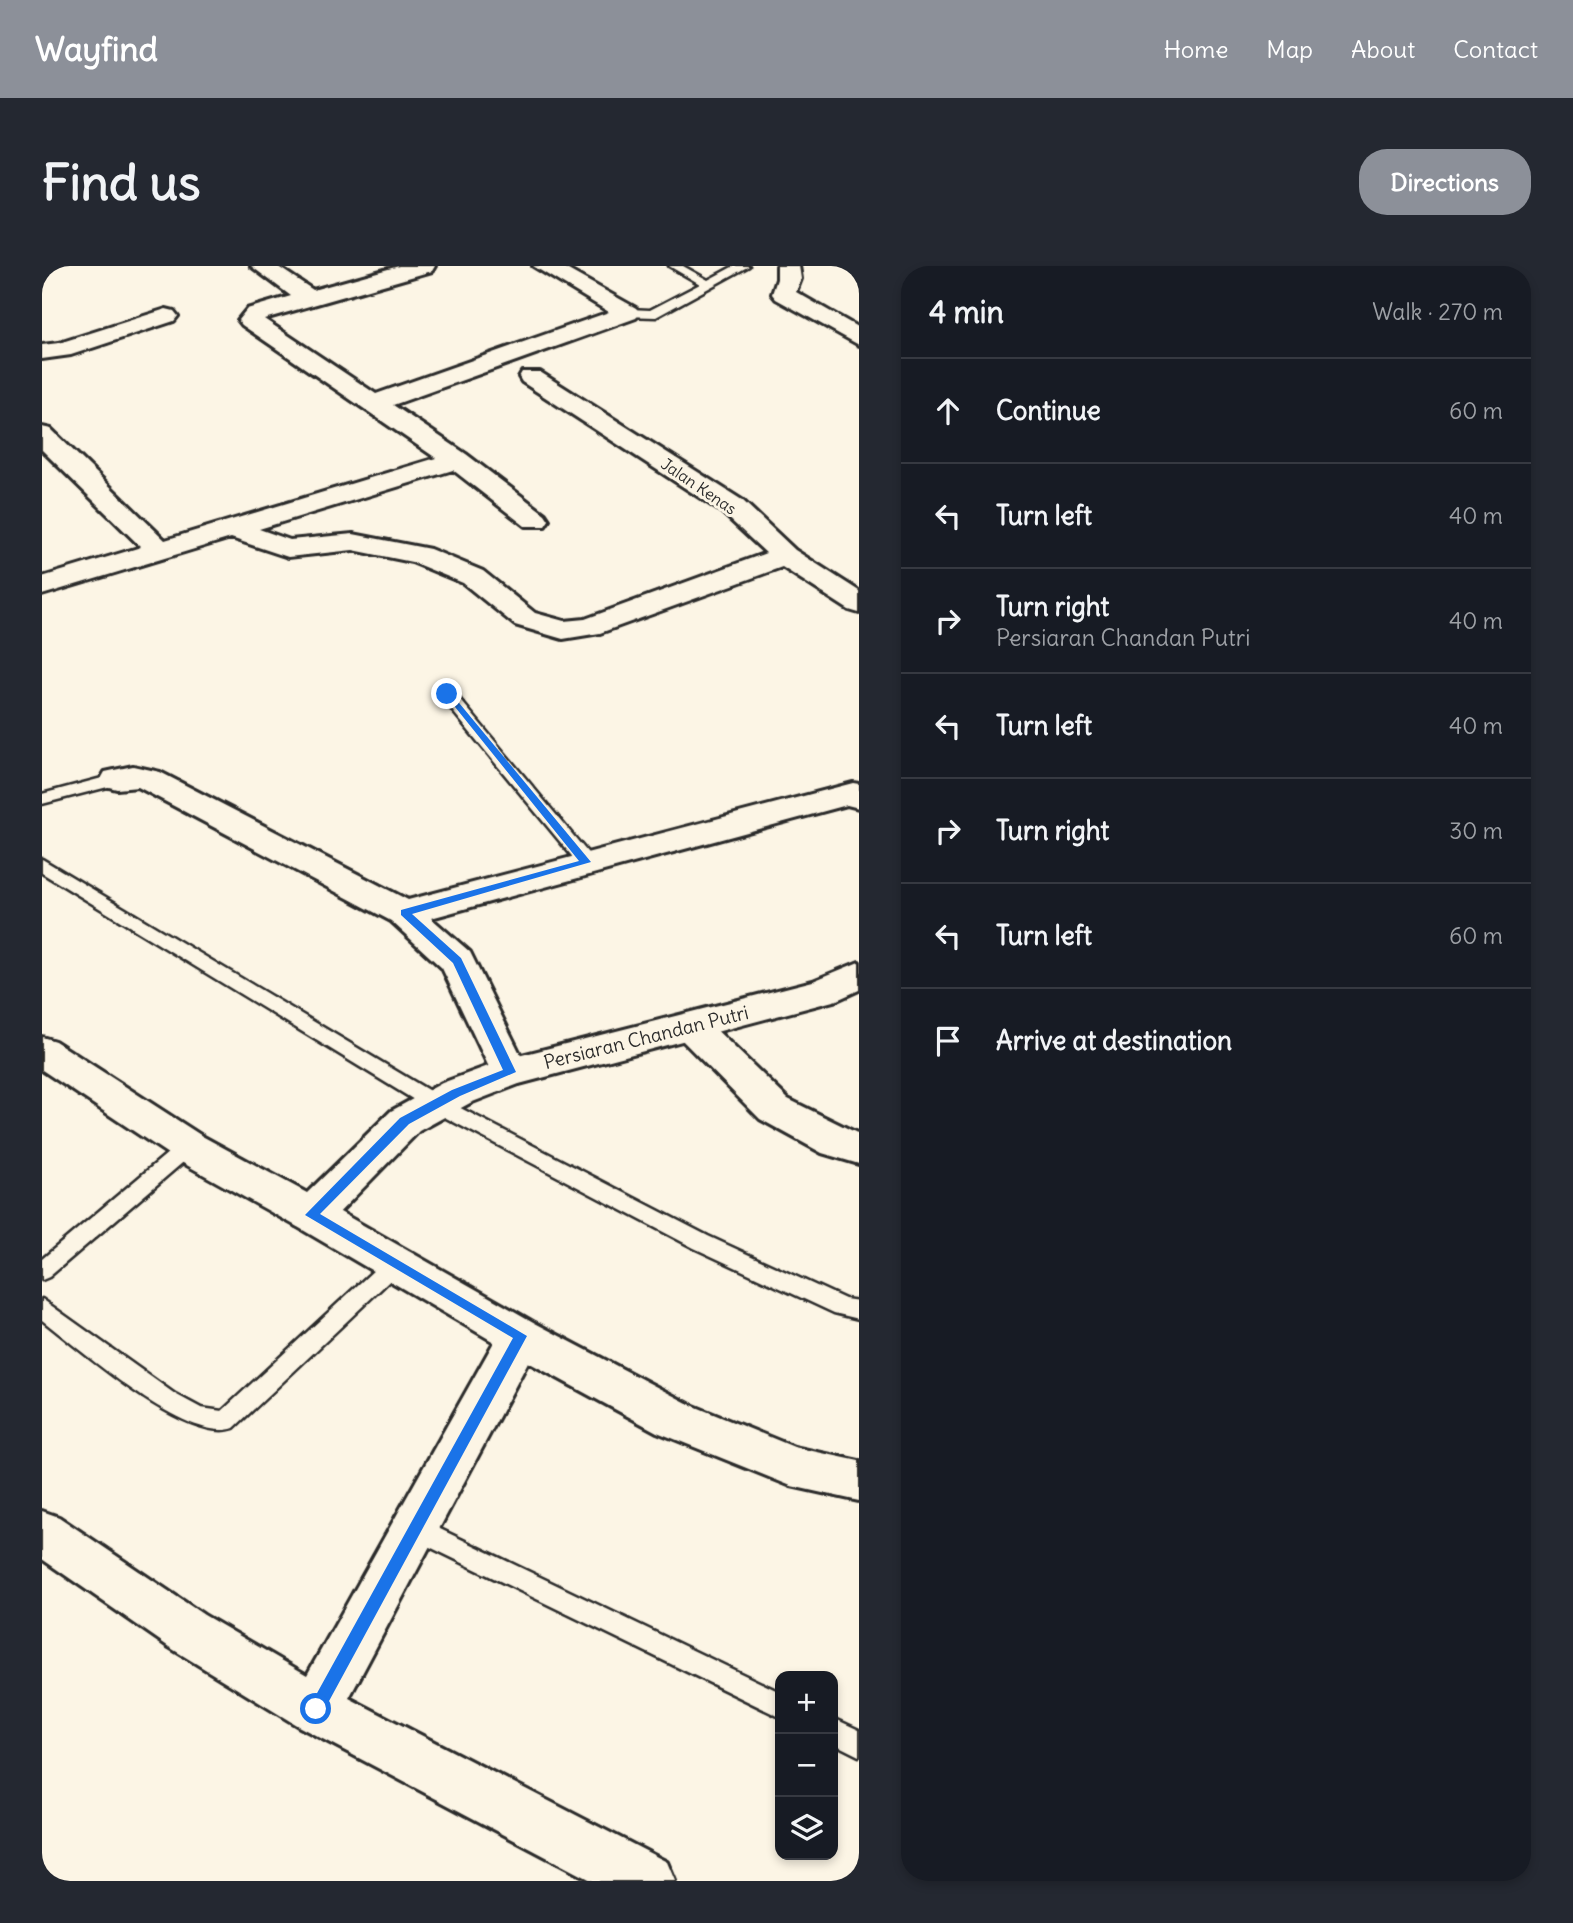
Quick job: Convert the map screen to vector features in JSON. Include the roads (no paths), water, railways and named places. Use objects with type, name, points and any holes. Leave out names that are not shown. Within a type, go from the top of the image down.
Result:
[{"type":"street","points":[[262,266],[312,299]]},
{"type":"street","points":[[544,266],[628,313]]},
{"type":"street","points":[[788,266],[789,279],[784,294],[859,338]]},
{"type":"street","points":[[406,268],[256,314],[250,320],[457,460],[535,520]]},
{"type":"street","points":[[375,403],[628,313]]},
{"type":"street","points":[[42,352],[62,350],[166,316]]},
{"type":"street","name":"Jalan Kenas","points":[[531,377],[732,506],[785,556],[859,604]]},
{"type":"street","points":[[42,435],[159,549]]},
{"type":"street","points":[[42,586],[457,460]]},
{"type":"street","points":[[230,528],[288,549],[353,542],[420,555],[473,577],[525,620],[563,630],[589,627],[785,556]]},
{"type":"street","points":[[117,779],[133,776],[148,779],[404,913],[457,961],[510,1072]]},
{"type":"street","points":[[404,913],[586,862],[853,793],[859,798]]},
{"type":"street","name":"Persiaran Chandan Putri","points":[[311,1215],[405,1121],[436,1104],[510,1072],[824,991],[859,975]]},
{"type":"street","points":[[690,1026],[775,1109],[836,1142],[859,1149]]},
{"type":"street","points":[[42,1051],[188,1147],[520,1336],[673,1418],[791,1466],[859,1481]]},
{"type":"street","points":[[316,1709],[520,1336]]},
{"type":"street","points":[[42,1532],[99,1575],[316,1709],[648,1881]]},
{"type":"lane","points":[[675,266],[708,284]]},
{"type":"lane","points":[[628,313],[652,314],[743,266]]},
{"type":"lane","points":[[447,694],[586,862]]},
{"type":"lane","points":[[42,799],[117,779]]},
{"type":"lane","points":[[42,865],[436,1104],[701,1242],[842,1307],[859,1310]]},
{"type":"lane","points":[[42,1271],[188,1147]]},
{"type":"lane","points":[[42,1308],[167,1401],[198,1417],[226,1421],[395,1264]]},
{"type":"lane","points":[[415,1528],[775,1703]]},
{"type":"lane","points":[[838,1732],[859,1743]]}]
